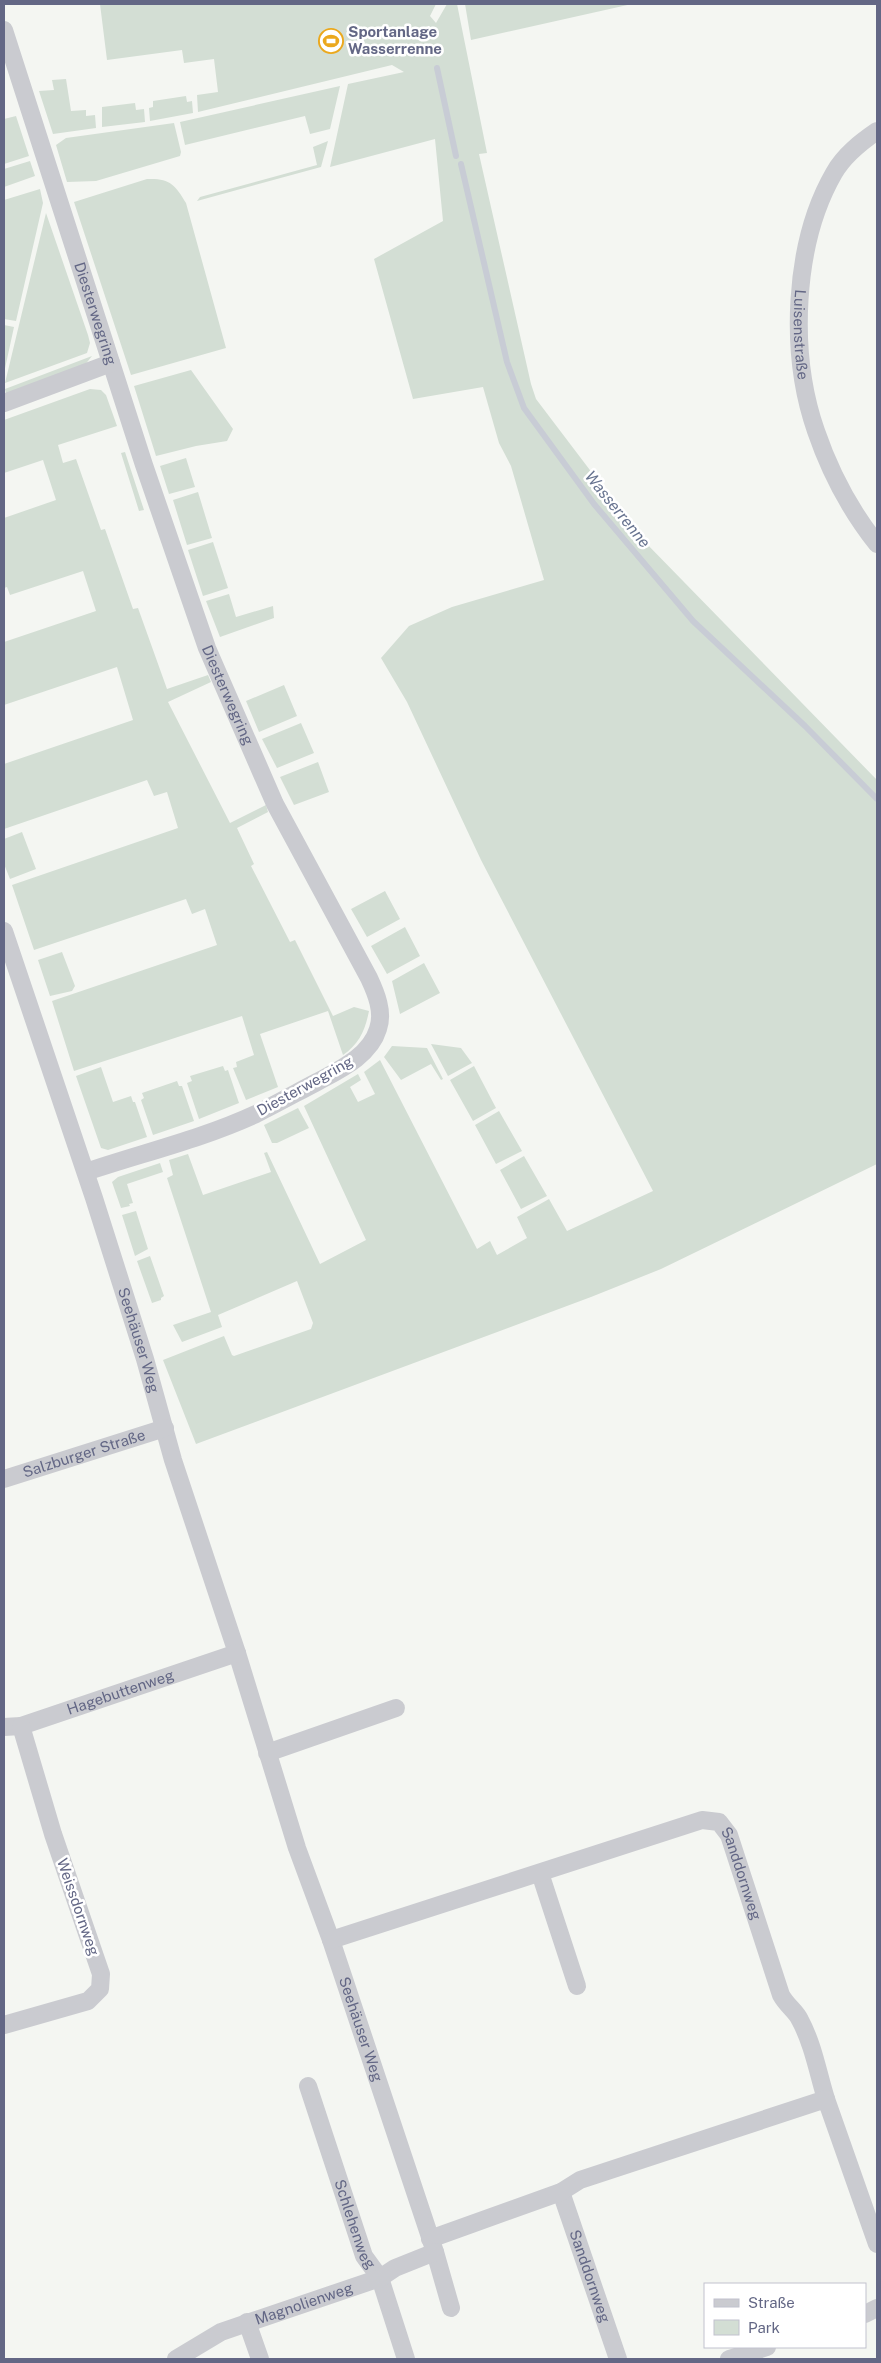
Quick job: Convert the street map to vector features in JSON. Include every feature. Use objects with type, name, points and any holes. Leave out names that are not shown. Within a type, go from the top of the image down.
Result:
[{"type":"street","name":"Diesterwegring","points":[[4,30],[174,558],[206,648],[275,804],[370,978],[378,998],[380,1015],[379,1029],[371,1044],[359,1056],[348,1065],[305,1089],[254,1114],[207,1133],[86,1172]]},
{"type":"street","name":"Luisenstraße","points":[[877,131],[848,155],[834,172],[816,211],[808,242],[798,318],[800,358],[815,430],[843,496],[858,520],[877,544]]},
{"type":"street","points":[[4,403],[111,363]]},
{"type":"street","name":"Seehäuser Weg","points":[[4,931],[86,1172],[145,1359],[173,1460],[237,1653],[297,1848],[331,1940],[451,2308]]},
{"type":"street","name":"Salzburger Straße","points":[[4,1479],[165,1428]]},
{"type":"street","name":"Hagebuttenweg","points":[[12,1726],[237,1653]]},
{"type":"street","points":[[267,1752],[396,1708]]},
{"type":"street","name":"Weissdornweg","points":[[4,2025],[88,2001],[100,1988],[101,1974],[53,1834],[12,1726]]},
{"type":"street","name":"Sanddornweg","points":[[331,1940],[702,1820],[719,1822],[729,1836],[781,1995],[788,2007],[799,2017],[806,2031],[826,2099],[877,2244]]},
{"type":"street","points":[[540,1873],[577,1986]]},
{"type":"street","name":"Schlehenweg","points":[[308,2086],[364,2256],[380,2278],[406,2359]]},
{"type":"street","points":[[432,2246],[561,2192],[580,2180],[826,2099]]},
{"type":"street","name":"Sanddornweg","points":[[561,2192],[618,2359]]},
{"type":"street","name":"Magnolienweg","points":[[176,2359],[220,2332],[380,2278],[432,2246]]},
{"type":"street","points":[[247,2322],[260,2359]]},
{"type":"street","points":[[729,2359],[764,2348]]},
{"type":"green space","points":[[100,4],[436,4],[430,16],[436,23],[447,4],[457,4],[487,153],[479,154],[536,399],[643,540],[877,780],[877,1164],[661,1269],[591,1297],[196,1444],[163,1360],[224,1336],[234,1356],[311,1329],[313,1323],[297,1281],[218,1315],[222,1327],[182,1342],[173,1325],[211,1312],[167,1178],[173,1175],[169,1160],[188,1154],[203,1195],[271,1172],[264,1153],[267,1152],[320,1264],[366,1240],[304,1106],[358,1074],[361,1080],[350,1087],[358,1102],[375,1094],[364,1072],[380,1060],[477,1249],[490,1241],[497,1255],[527,1238],[517,1217],[549,1199],[567,1231],[653,1191],[481,860],[407,702],[381,658],[409,626],[452,607],[544,580],[511,466],[499,443],[483,387],[413,399],[374,259],[443,221],[435,139],[330,167],[348,84],[404,72],[392,65],[198,112],[197,95],[218,92],[214,59],[184,63],[182,50],[107,60]]},
{"type":"green space","points":[[465,4],[632,4],[471,40]]},
{"type":"green space","points":[[66,79],[71,111],[86,110],[86,116],[95,115],[96,128],[53,134],[39,91],[54,90],[52,80]]},
{"type":"green space","points":[[340,86],[330,129],[310,134],[305,116],[185,145],[180,122]]},
{"type":"green space","points":[[186,96],[187,102],[192,101],[193,113],[150,121],[149,108],[153,107],[153,101]]},
{"type":"green space","points":[[135,103],[136,110],[144,109],[145,122],[102,127],[102,107]]},
{"type":"green space","points":[[16,116],[29,156],[4,164],[4,119]]},
{"type":"green space","points":[[174,123],[181,152],[180,156],[96,181],[67,182],[56,145],[66,138]]},
{"type":"green space","points":[[328,141],[321,167],[197,201],[200,197],[317,165],[313,147]]},
{"type":"green space","points":[[30,161],[35,176],[4,187],[4,169]]},
{"type":"green space","points":[[147,179],[166,181],[171,184],[186,203],[226,348],[131,375],[74,202]]},
{"type":"green space","points":[[40,189],[43,203],[16,321],[4,319],[4,200]]},
{"type":"green space","points":[[46,213],[90,343],[87,353],[5,383]]},
{"type":"green space","points":[[4,325],[14,327],[4,373]]},
{"type":"green space","points":[[92,356],[84,366],[6,394],[5,389]]},
{"type":"green space","points":[[191,370],[233,429],[227,441],[196,446],[156,456],[134,386]]},
{"type":"green space","points":[[90,389],[101,390],[106,395],[117,426],[58,445],[63,463],[76,459],[101,530],[105,529],[133,609],[138,608],[167,689],[208,675],[211,682],[168,702],[230,823],[266,805],[268,812],[237,828],[254,864],[251,866],[290,942],[295,940],[333,1016],[354,1007],[369,1011],[366,1025],[360,1036],[343,1055],[328,1011],[260,1034],[278,1087],[246,1100],[233,1068],[237,1067],[236,1062],[254,1055],[242,1016],[74,1071],[52,1001],[217,945],[205,909],[192,914],[186,899],[34,950],[12,885],[178,828],[167,792],[154,796],[147,780],[4,829],[4,764],[133,720],[117,667],[4,705],[4,642],[96,611],[83,571],[10,595],[7,587],[4,588],[4,518],[56,500],[43,460],[4,473],[4,420]]},
{"type":"green space","points":[[125,452],[144,510],[139,511],[121,453]]},
{"type":"green space","points":[[186,458],[195,487],[169,494],[160,466]]},
{"type":"green space","points":[[198,492],[212,538],[187,545],[173,500]]},
{"type":"green space","points":[[213,542],[228,588],[203,596],[188,550]]},
{"type":"green space","points":[[229,594],[236,617],[273,606],[274,618],[220,637],[206,601]]},
{"type":"green space","points":[[284,685],[297,716],[259,732],[246,701]]},
{"type":"green space","points":[[301,723],[314,753],[277,768],[262,739]]},
{"type":"green space","points":[[318,762],[329,792],[294,805],[280,777]]},
{"type":"green space","points":[[22,832],[36,869],[10,879],[4,864],[4,839]]},
{"type":"green space","points":[[385,891],[400,919],[367,937],[351,909]]},
{"type":"green space","points":[[405,927],[420,956],[387,974],[371,946]]},
{"type":"green space","points":[[62,952],[75,986],[72,991],[50,996],[38,960]]},
{"type":"green space","points":[[424,963],[440,993],[400,1014],[392,981]]},
{"type":"green space","points":[[431,1044],[461,1048],[472,1063],[448,1076]]},
{"type":"green space","points":[[392,1046],[427,1048],[443,1079],[441,1080],[431,1064],[401,1080],[384,1057]]},
{"type":"green space","points":[[223,1066],[225,1071],[228,1070],[239,1103],[199,1119],[187,1083],[192,1081],[190,1076]]},
{"type":"green space","points":[[474,1066],[496,1108],[473,1121],[450,1080]]},
{"type":"green space","points":[[101,1067],[113,1102],[131,1096],[133,1102],[135,1102],[147,1137],[108,1150],[101,1148],[76,1076]]},
{"type":"green space","points":[[177,1081],[179,1086],[182,1086],[194,1121],[153,1135],[141,1100],[144,1098],[142,1093]]},
{"type":"green space","points":[[298,1108],[309,1128],[277,1143],[272,1143],[264,1125]]},
{"type":"green space","points":[[499,1111],[522,1151],[496,1164],[475,1125]]},
{"type":"green space","points":[[524,1156],[547,1196],[521,1209],[500,1170]]},
{"type":"green space","points":[[160,1163],[163,1172],[127,1184],[133,1203],[129,1204],[130,1206],[121,1208],[112,1182],[118,1177]]},
{"type":"green space","points":[[136,1211],[148,1249],[135,1256],[122,1215]]},
{"type":"green space","points":[[150,1256],[164,1296],[161,1300],[152,1303],[137,1261]]},
{"type":"waterway","name":"Wasserrenne","points":[[437,68],[456,156]]},
{"type":"waterway","name":"Wasserrenne","points":[[461,164],[507,362],[524,408],[594,504],[693,621],[805,726],[877,799]]},
{"type":"place","name":"Sportanlage Wasserrenne","points":[[331,41]]}]
